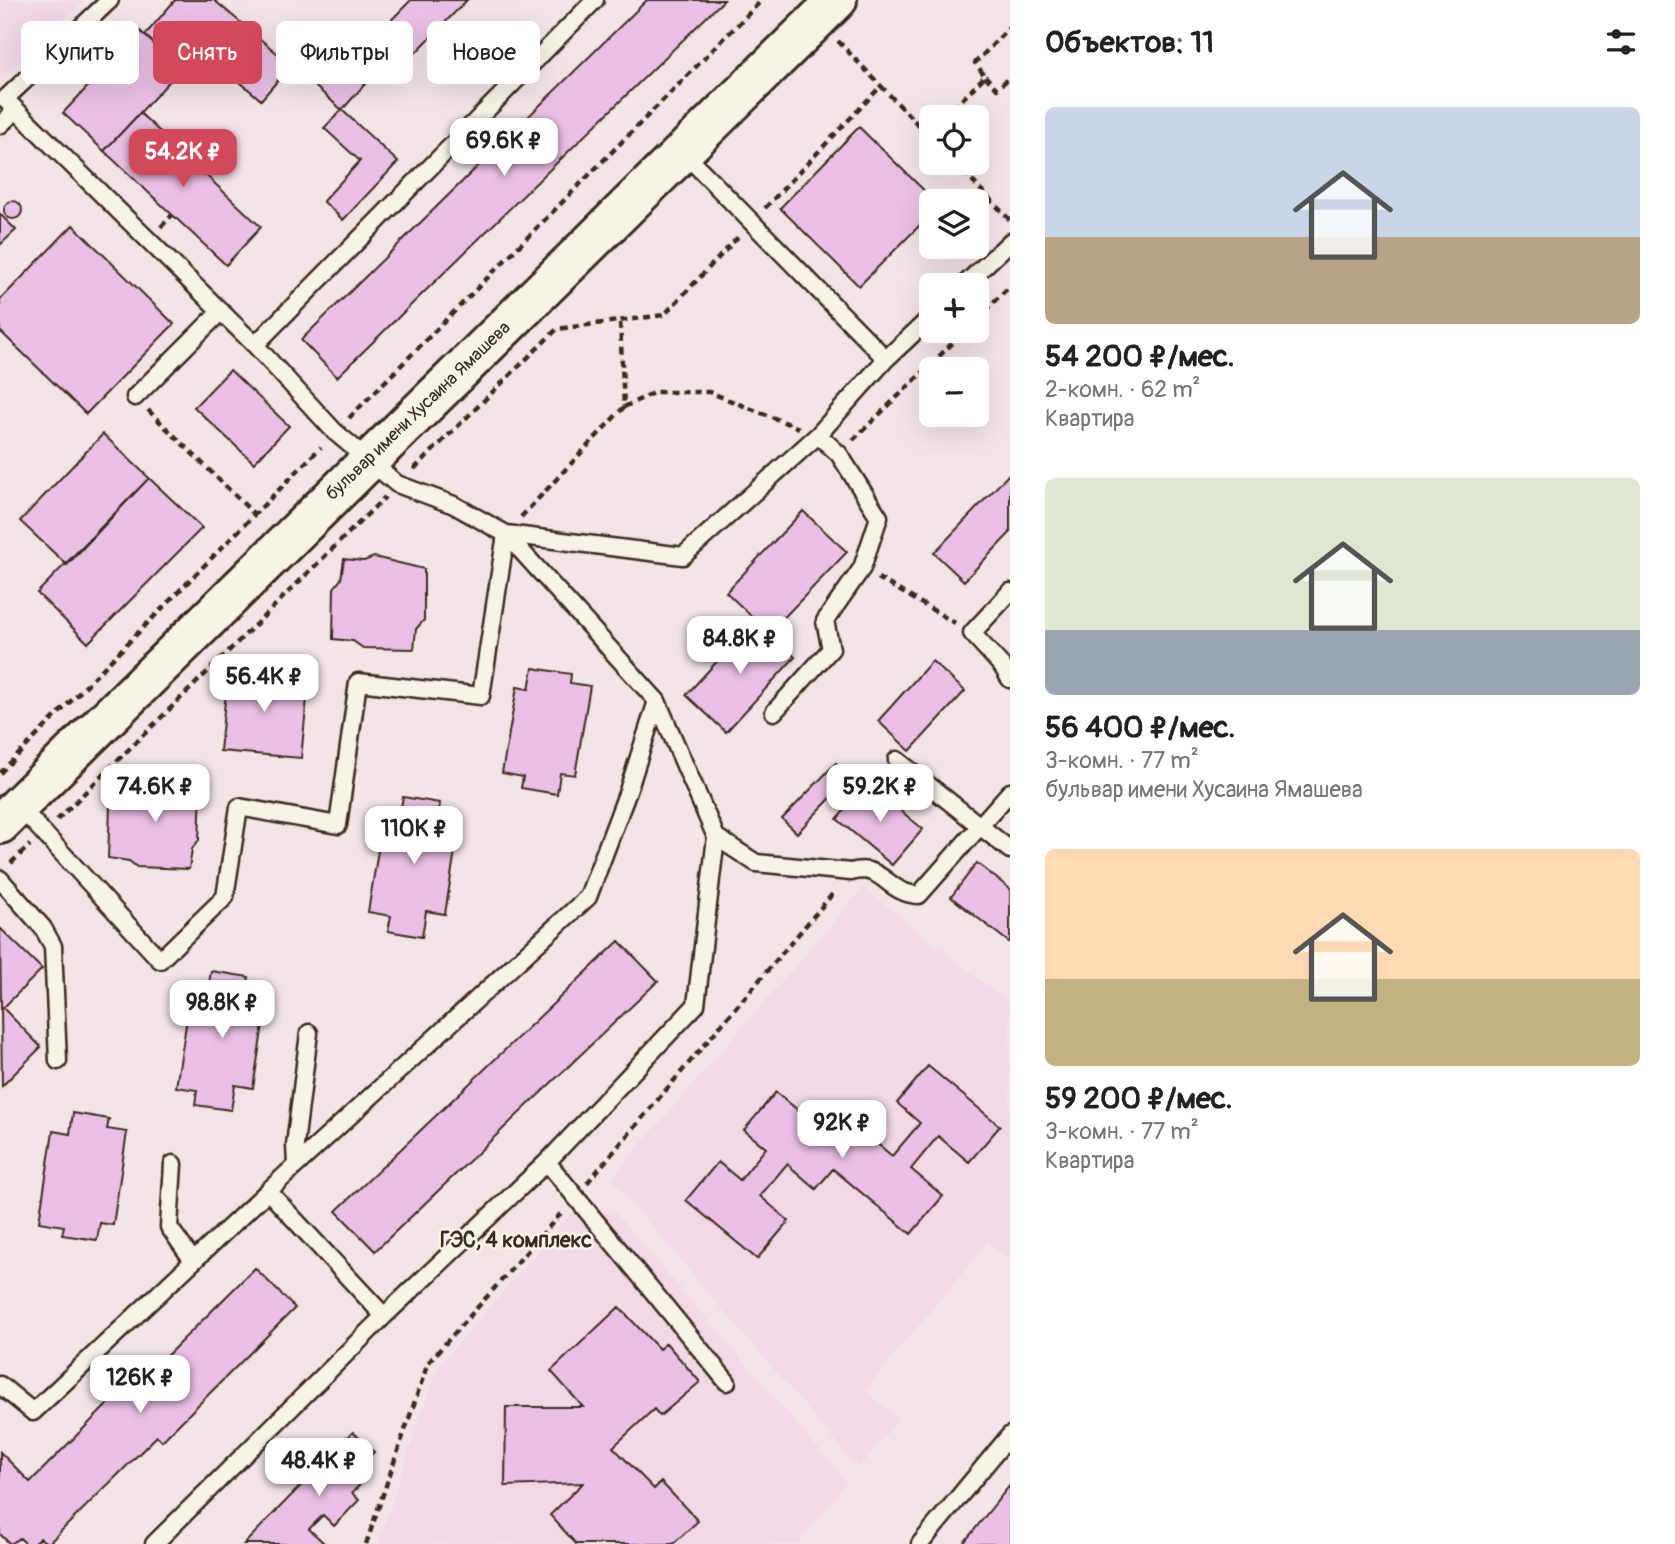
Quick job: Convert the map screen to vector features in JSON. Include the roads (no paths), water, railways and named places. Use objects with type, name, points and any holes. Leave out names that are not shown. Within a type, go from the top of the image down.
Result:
[{"type":"street","name":"бульвар имени Хусаина Ямашева","points":[[6,801],[367,461],[827,10]]},
{"type":"lane","points":[[110,0],[5,99],[255,345],[335,432],[367,461],[397,484],[454,505],[506,534],[657,701],[716,837],[696,1005],[547,1162],[384,1316],[154,1544]]},
{"type":"lane","points":[[255,345],[595,0]]},
{"type":"lane","points":[[0,125],[16,110]]},
{"type":"lane","points":[[683,152],[886,359]]},
{"type":"lane","points":[[977,273],[1010,242]]},
{"type":"lane","points":[[135,397],[220,311]]},
{"type":"lane","points":[[506,534],[683,556],[818,435],[886,359],[919,328]]},
{"type":"lane","points":[[774,712],[831,649],[825,621],[862,568],[879,517],[839,453],[818,435]]},
{"type":"lane","points":[[6,801],[43,833],[160,960],[225,897],[239,807],[338,825],[358,682],[481,696],[506,534]]},
{"type":"lane","points":[[1010,592],[972,633],[1004,661],[1010,679]]},
{"type":"lane","points":[[0,1385],[33,1412],[296,1165],[588,897],[628,791],[657,701]]},
{"type":"lane","points":[[897,760],[1010,850]]},
{"type":"lane","points":[[716,837],[756,863],[851,872],[862,869],[874,871],[903,894],[919,895],[1010,792]]},
{"type":"lane","points":[[4,872],[53,946],[58,1061]]},
{"type":"lane","points":[[296,1165],[295,1145],[309,1033]]},
{"type":"lane","points":[[547,1162],[727,1382]]},
{"type":"lane","points":[[173,1164],[169,1227],[193,1261]]},
{"type":"lane","points":[[268,1191],[384,1316]]},
{"type":"lane","points":[[920,1544],[1010,1435]]},
{"type":"district","name":"ГЭС, 4 комплекс","points":[[516,1240]]}]
